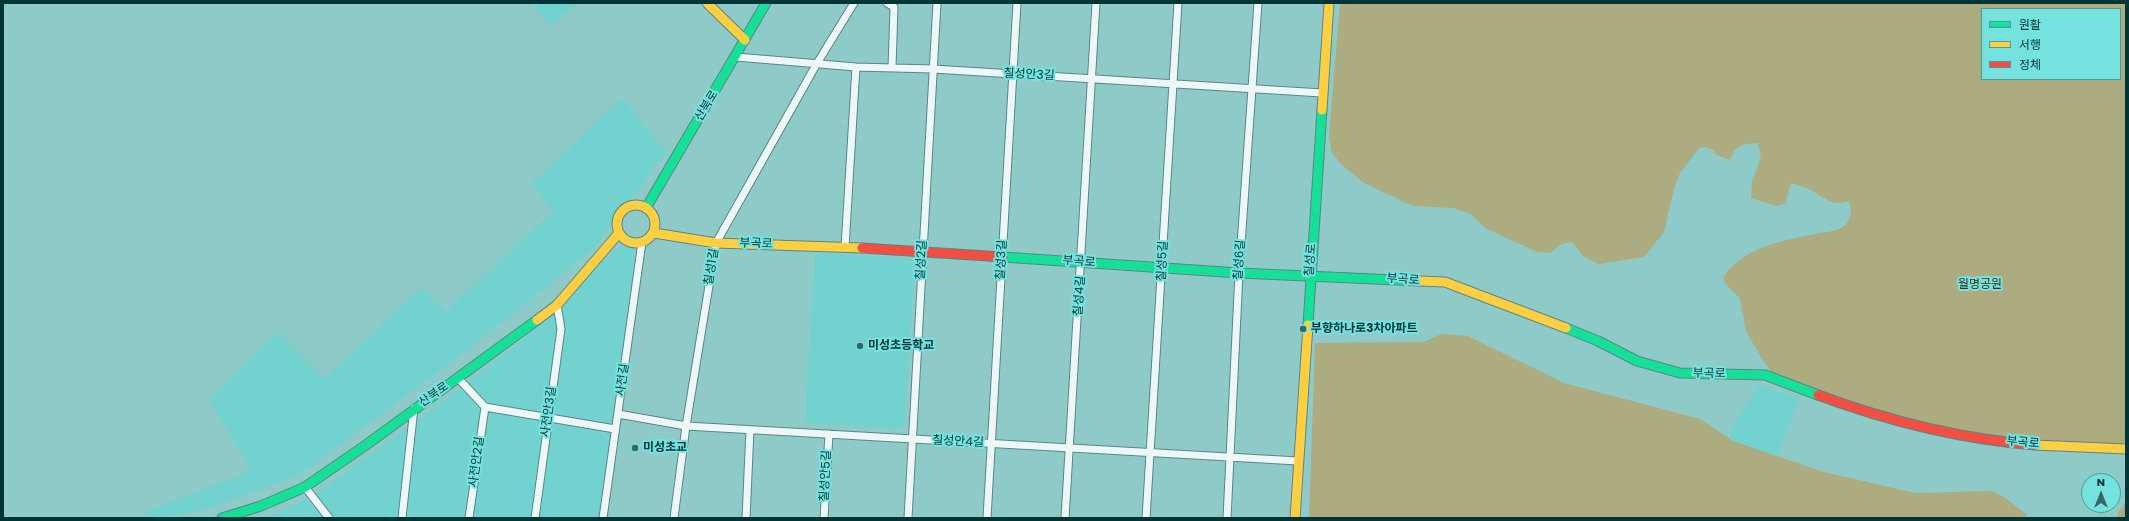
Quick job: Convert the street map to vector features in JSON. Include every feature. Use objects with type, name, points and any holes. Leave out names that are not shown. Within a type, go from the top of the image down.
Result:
[{"type":"street","points":[[707,3],[745,40]]},
{"type":"street","name":"산북로","points":[[646,208],[736,57],[766,3]]},
{"type":"street","name":"칠성1길","points":[[674,518],[686,426],[716,243],[816,65],[854,3]]},
{"type":"street","points":[[887,3],[894,7],[892,68]]},
{"type":"street","name":"칠성2길","points":[[908,518],[937,3]]},
{"type":"street","name":"칠성3길","points":[[987,518],[1017,3]]},
{"type":"street","name":"칠성4길","points":[[1066,518],[1082,262],[1090,79],[1096,3]]},
{"type":"street","name":"칠성5길","points":[[1146,518],[1163,268],[1172,84],[1178,3]]},
{"type":"street","name":"칠성6길","points":[[1227,518],[1239,273],[1258,3]]},
{"type":"street","name":"칠성로","points":[[1295,518],[1329,3]]},
{"type":"street","name":"칠성안3길","points":[[736,57],[856,68],[892,68],[1013,74],[1322,93]]},
{"type":"street","points":[[845,247],[856,68]]},
{"type":"street","points":[[637,205],[646,208],[655,220],[654,232],[650,238],[642,242],[632,243],[626,241],[619,233],[617,225],[618,219],[625,209],[637,205]]},
{"type":"street","name":"부곡로","points":[[654,232],[716,243],[845,247],[1239,273],[1446,282],[1598,341],[1637,361],[1680,373],[1765,375],[1859,410],[1916,426],[1969,437],[2033,445],[2126,449]]},
{"type":"street","name":"산북로","points":[[222,518],[261,506],[305,486],[366,445],[414,408],[458,378],[557,305],[619,233]]},
{"type":"street","name":"사전길","points":[[603,518],[642,242]]},
{"type":"street","name":"사전안3길","points":[[535,518],[561,329],[557,305]]},
{"type":"street","points":[[458,378],[485,407],[615,429]]},
{"type":"street","name":"사전안2길","points":[[468,518],[485,407]]},
{"type":"street","points":[[402,518],[414,408]]},
{"type":"street","name":"칠성안4길","points":[[618,414],[686,426],[1298,461]]},
{"type":"street","points":[[746,518],[750,430]]},
{"type":"street","name":"칠성안5길","points":[[824,518],[829,434]]},
{"type":"street","points":[[305,486],[329,518]]},
{"type":"shaded area","points":[[531,3],[577,3],[552,26]]},
{"type":"shaded area","points":[[622,98],[666,151],[595,247],[475,344],[299,475],[209,508],[165,518],[145,518],[150,510],[252,470],[209,400],[277,332],[324,379],[422,288],[446,311],[553,211],[531,184]]},
{"type":"shaded area","points":[[626,245],[636,248],[599,518],[259,518],[277,514],[319,492],[435,408],[515,346],[616,249]]},
{"type":"shaded area","name":"미성초등학교","points":[[815,253],[906,258],[913,261],[915,268],[904,425],[899,429],[805,423]]},
{"type":"shaded area","points":[[1759,385],[1799,399],[1778,456],[1733,441],[1729,432]]},
{"type":"green space","name":"월명공원","points":[[1340,3],[2126,3],[2126,446],[2006,440],[1902,418],[1838,400],[1775,377],[1762,359],[1746,331],[1740,298],[1725,283],[1724,276],[1741,258],[1765,247],[1790,239],[1830,232],[1841,228],[1849,221],[1851,207],[1849,201],[1837,203],[1829,201],[1807,188],[1791,183],[1785,204],[1776,206],[1751,198],[1752,181],[1761,158],[1758,143],[1740,146],[1732,155],[1730,160],[1717,155],[1713,150],[1705,147],[1699,148],[1680,173],[1674,189],[1664,232],[1644,257],[1599,264],[1583,256],[1573,243],[1563,244],[1550,253],[1537,252],[1485,228],[1471,214],[1453,208],[1413,206],[1364,183],[1342,165],[1332,153],[1329,136]]},
{"type":"green space","points":[[1441,334],[1468,336],[1564,383],[1700,419],[1733,441],[1824,472],[1915,493],[1993,491],[2007,499],[2026,514],[2027,518],[1309,518],[1315,343],[1424,342]]},
{"type":"green space","points":[[2126,502],[2126,518],[2117,518],[2118,513],[2121,513],[2121,508]]},
{"type":"traffic: fast","points":[[646,208],[766,3]]},
{"type":"traffic: fast","points":[[1308,325],[1322,110]]},
{"type":"traffic: fast","points":[[1003,257],[1239,273],[1419,281]]},
{"type":"traffic: fast","points":[[222,518],[261,506],[305,487],[366,445],[537,320]]},
{"type":"traffic: fast","points":[[1566,328],[1598,341],[1637,361],[1680,373],[1765,375],[1818,395]]},
{"type":"traffic: slow","points":[[707,3],[745,40]]},
{"type":"traffic: slow","points":[[1322,110],[1329,3]]},
{"type":"traffic: slow","points":[[632,205],[640,205],[647,208],[652,213],[655,224],[652,235],[647,240],[640,243],[632,243],[625,240],[620,235],[617,228],[617,220],[620,213],[625,208],[632,205]]},
{"type":"traffic: slow","points":[[537,320],[557,305],[619,233]]},
{"type":"traffic: slow","points":[[654,233],[716,243],[862,248]]},
{"type":"traffic: slow","points":[[1419,281],[1445,282],[1566,328]]},
{"type":"traffic: slow","points":[[1295,518],[1308,325]]},
{"type":"traffic: slow","points":[[2035,445],[2126,449]]},
{"type":"traffic: jam","points":[[862,248],[1003,257]]},
{"type":"traffic: jam","points":[[1818,395],[1871,413],[1925,428],[1979,438],[2035,445]]},
{"type":"place","name":"부향하나로3차아파트","points":[[1303,329]]},
{"type":"place","name":"미성초등학교","points":[[860,346]]},
{"type":"place","name":"미성초교","points":[[635,448]]}]
